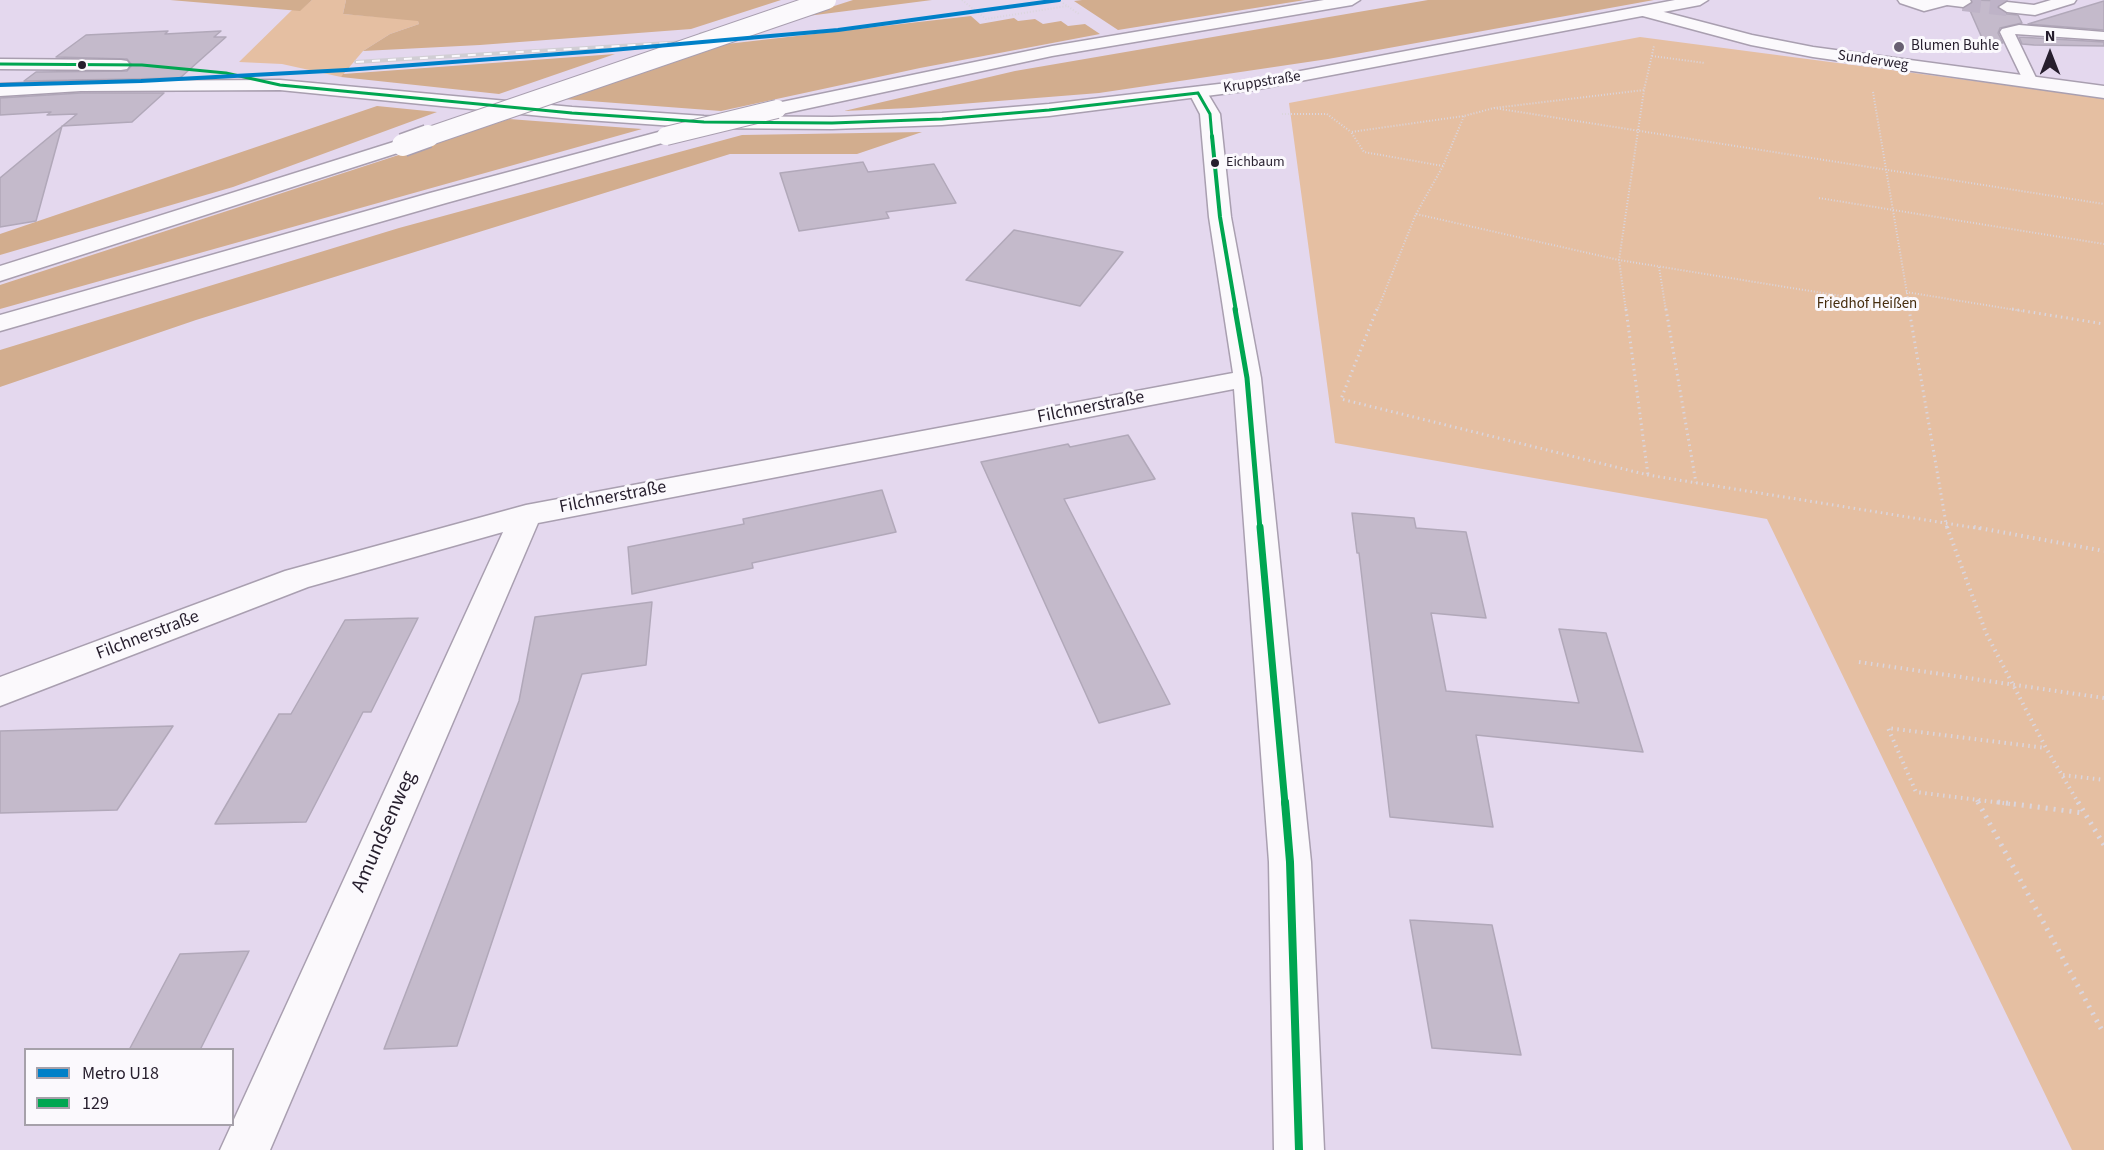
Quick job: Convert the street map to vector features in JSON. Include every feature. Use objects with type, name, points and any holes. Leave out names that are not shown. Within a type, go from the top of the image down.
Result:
[{"type":"main road","points":[[0,274],[403,145],[827,0]]},
{"type":"main road","points":[[0,322],[666,136],[777,109],[1052,51],[1352,0]]},
{"type":"main road","name":"Kruppstraße","points":[[0,90],[92,86],[280,85],[572,113],[704,122],[773,123],[942,119],[1049,110],[1198,93],[1290,79],[1700,0]]},
{"type":"main road","points":[[1906,0],[1924,6],[1952,1]]},
{"type":"main road","points":[[2007,7],[2035,10],[2068,0]]},
{"type":"main road","name":"Sunderweg","points":[[1645,12],[1751,40],[1868,61],[2104,92]]},
{"type":"main road","name":"Kruppstraße","points":[[0,64],[142,65],[226,73],[280,85]]},
{"type":"main road","points":[[1198,93],[1210,114],[1218,197],[1247,378],[1290,862],[1299,1150]]},
{"type":"main road","points":[[0,332],[242,254]]},
{"type":"main road","name":"Filchnerstraße","points":[[0,692],[297,579],[526,514],[1247,378]]},
{"type":"main road","name":"Amundsenweg","points":[[245,1150],[526,514]]},
{"type":"lane","points":[[2031,82],[2007,32],[2019,29],[2104,36]]},
{"type":"path","points":[[962,0],[986,19],[1067,6],[1063,3]]},
{"type":"path","points":[[1047,5],[1052,8]]},
{"type":"path","points":[[1648,475],[1620,260],[1644,90],[1655,41]]},
{"type":"path","points":[[1868,61],[1945,522],[1986,633],[2046,748],[2104,845]]},
{"type":"path","points":[[1351,132],[1464,116],[1494,108],[1644,90]]},
{"type":"path","points":[[1494,108],[2104,204]]},
{"type":"path","points":[[1296,115],[1327,114],[1351,132],[1364,152],[1443,166]]},
{"type":"path","points":[[1464,116],[1443,166],[1416,214],[1341,399],[1648,475],[1945,522],[2104,551]]},
{"type":"path","points":[[1819,198],[2104,244]]},
{"type":"path","points":[[1416,214],[1620,260],[1909,307]]},
{"type":"path","points":[[1659,267],[1696,483]]},
{"type":"path","points":[[1906,292],[2104,324]]},
{"type":"path","points":[[1859,662],[2104,698]]},
{"type":"path","points":[[2046,748],[1888,728],[1916,792],[2085,813]]},
{"type":"path","points":[[2062,775],[2104,780]]},
{"type":"path","points":[[1977,800],[2104,1034]]},
{"type":"green space","points":[[312,0],[346,0],[343,14],[418,20],[419,24],[390,34],[363,51],[341,77],[282,64],[239,62],[292,10],[300,10]]},
{"type":"green space","name":"Friedhof Heißen","points":[[1640,37],[2104,98],[2104,1150],[2072,1150],[1767,519],[1335,443],[1289,103]]},
{"type":"shaded area","points":[[170,0],[312,0],[300,11]]},
{"type":"shaded area","points":[[346,0],[781,0],[691,29],[480,45],[363,51],[390,34],[419,24],[418,21],[343,14]]},
{"type":"shaded area","points":[[853,0],[932,0],[800,17]]},
{"type":"shaded area","points":[[1305,0],[1118,30],[1074,1]]},
{"type":"shaded area","points":[[1428,0],[1654,0],[1328,59],[1099,93],[844,111],[1015,71]]},
{"type":"shaded area","points":[[971,16],[980,24],[1014,18],[1018,21],[1035,19],[1043,24],[1061,21],[1068,26],[1085,24],[1100,34],[920,68],[721,111],[563,99],[718,45]]},
{"type":"shaded area","points":[[615,54],[499,94],[341,77],[343,74]]},
{"type":"shaded area","points":[[377,106],[437,112],[233,187],[0,255],[0,234]]},
{"type":"shaded area","points":[[509,119],[642,129],[0,309],[0,285]]},
{"type":"shaded area","points":[[922,132],[857,154],[730,154],[196,320],[0,387],[0,350],[399,228],[742,135]]},
{"type":"building","points":[[1973,0],[2004,1],[1998,5],[1998,9],[2007,14],[2018,15],[2022,23],[2000,28],[1998,33],[2003,43],[1991,43],[1991,40],[1982,38],[1968,6],[1973,3]]},
{"type":"building","points":[[2104,1],[2104,30],[2028,24]]},
{"type":"building","points":[[168,31],[165,34],[221,31],[214,37],[226,37],[180,78],[24,81],[36,72],[127,71],[132,65],[127,59],[56,57],[86,35]]},
{"type":"building","points":[[2019,37],[2104,42],[2104,46],[2022,44]]},
{"type":"building","points":[[81,93],[164,93],[132,122],[63,126],[77,114],[47,115],[51,112],[0,115],[0,98]]},
{"type":"building","points":[[62,127],[36,221],[0,227],[0,178]]},
{"type":"building","points":[[863,162],[868,172],[934,164],[956,203],[886,212],[889,218],[799,231],[780,173]]},
{"type":"building","points":[[1014,230],[1123,252],[1080,306],[966,280]]},
{"type":"building","points":[[1128,435],[1155,479],[1064,499],[1170,704],[1099,723],[981,462],[1068,444],[1070,447]]},
{"type":"building","points":[[882,490],[896,532],[752,563],[753,568],[632,594],[628,547],[744,524],[743,519]]},
{"type":"building","points":[[1352,513],[1414,518],[1416,528],[1466,532],[1486,618],[1431,613],[1446,691],[1579,703],[1559,629],[1606,633],[1643,752],[1476,735],[1493,827],[1390,817],[1359,553],[1357,553]]},
{"type":"building","points":[[652,602],[646,665],[582,674],[457,1046],[384,1049],[519,701],[535,617]]},
{"type":"building","points":[[418,618],[371,712],[363,712],[306,822],[215,824],[279,714],[291,714],[345,620]]},
{"type":"building","points":[[173,726],[117,810],[0,813],[0,731]]},
{"type":"building","points":[[1410,920],[1492,925],[1521,1055],[1432,1048]]},
{"type":"building","points":[[249,951],[201,1048],[130,1048],[180,954]]},
{"type":"tunnel","points":[[1963,2],[2007,7]]},
{"type":"railway","points":[[701,34],[758,25]]},
{"type":"railway","points":[[356,62],[752,38]]},
{"type":"metro line","name":"U18","points":[[0,85],[141,81],[346,70],[612,50],[838,30],[1059,0]]},
{"type":"transit line","name":"129","points":[[0,64],[142,65],[226,73],[280,85],[572,113],[704,122],[832,123],[942,119],[1049,110],[1198,93]]},
{"type":"transit line","name":"129","points":[[1198,93],[1210,114],[1220,217],[1247,378],[1290,862],[1299,1150]]},
{"type":"place","name":"Blumen Buhle","points":[[1899,47]]},
{"type":"place","name":"Eichbaum","points":[[1215,163]]}]
